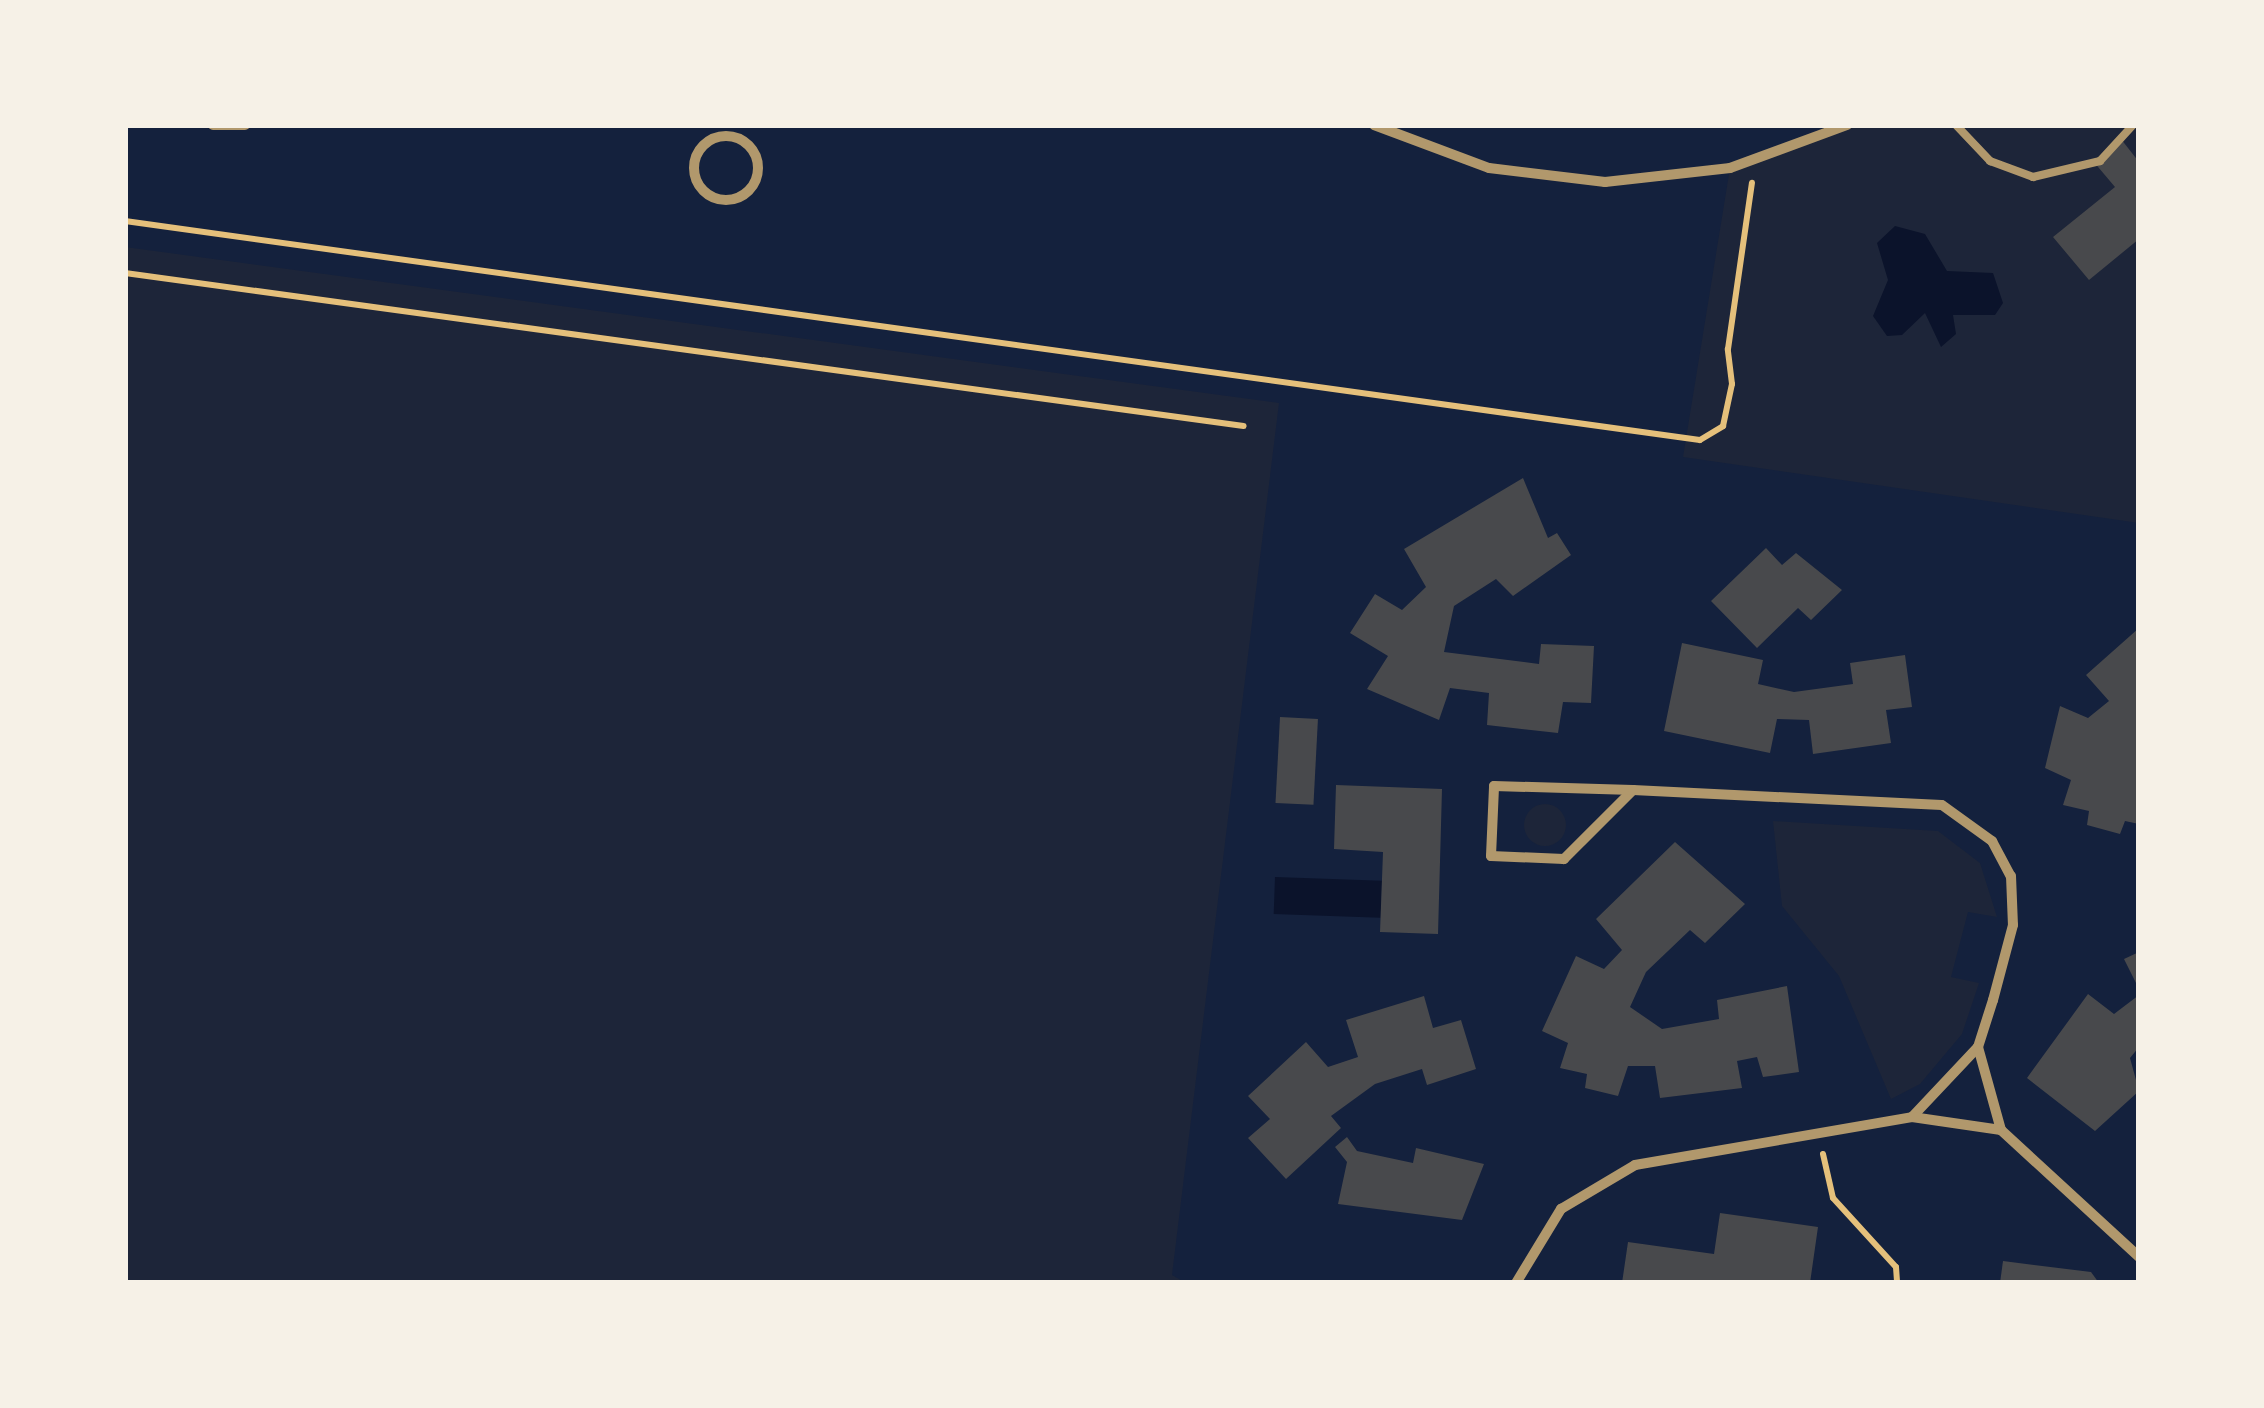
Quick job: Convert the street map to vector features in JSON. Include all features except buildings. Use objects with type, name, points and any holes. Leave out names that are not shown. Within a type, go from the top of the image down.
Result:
[{"type":"street","points":[[213,125],[245,125]]},
{"type":"street","points":[[1374,125],[1489,168],[1604,182],[1755,160],[1847,125]]},
{"type":"street","points":[[731,131],[752,149],[758,173],[745,194],[721,200],[700,188],[694,164],[706,142],[731,131]]},
{"type":"street","points":[[1633,790],[1564,860],[1490,856],[1494,786],[1633,790],[1962,813],[2011,876],[2013,924],[1978,1047],[1912,1117]]},
{"type":"street","points":[[1978,1047],[2001,1130],[2138,1258]]},
{"type":"street","points":[[1516,1283],[1561,1209],[1594,1182],[1701,1150],[1912,1117],[2001,1130]]},
{"type":"lane","points":[[1956,125],[1990,161],[2034,177],[2100,161],[2134,125]]},
{"type":"path","points":[[125,221],[1700,440],[1723,426],[1732,384],[1728,349],[1755,160]]},
{"type":"path","points":[[125,274],[1244,426]]},
{"type":"path","points":[[1819,1134],[1833,1198],[1896,1267],[1897,1283]]},
{"type":"shaded area","points":[[1847,125],[2139,125],[2139,523],[1683,457],[1730,168]]},
{"type":"shaded area","points":[[1895,226],[1925,234],[1947,271],[1993,273],[2003,303],[1995,315],[1953,315],[1956,334],[1941,347],[1925,313],[1902,335],[1887,336],[1873,316],[1888,280],[1877,243]]},
{"type":"shaded area","points":[[125,247],[1279,403],[1172,1275],[1186,1283],[125,1283]]},
{"type":"shaded area","points":[[1545,804],[1560,810],[1566,825],[1560,840],[1545,846],[1530,840],[1524,825],[1530,810]]},
{"type":"shaded area","points":[[1773,821],[1938,831],[1980,863],[1997,917],[1968,912],[1951,977],[1979,983],[1962,1034],[1920,1084],[1891,1099],[1839,976],[1782,906]]},
{"type":"shaded area","points":[[1275,877],[1382,881],[1381,918],[1274,914]]}]
